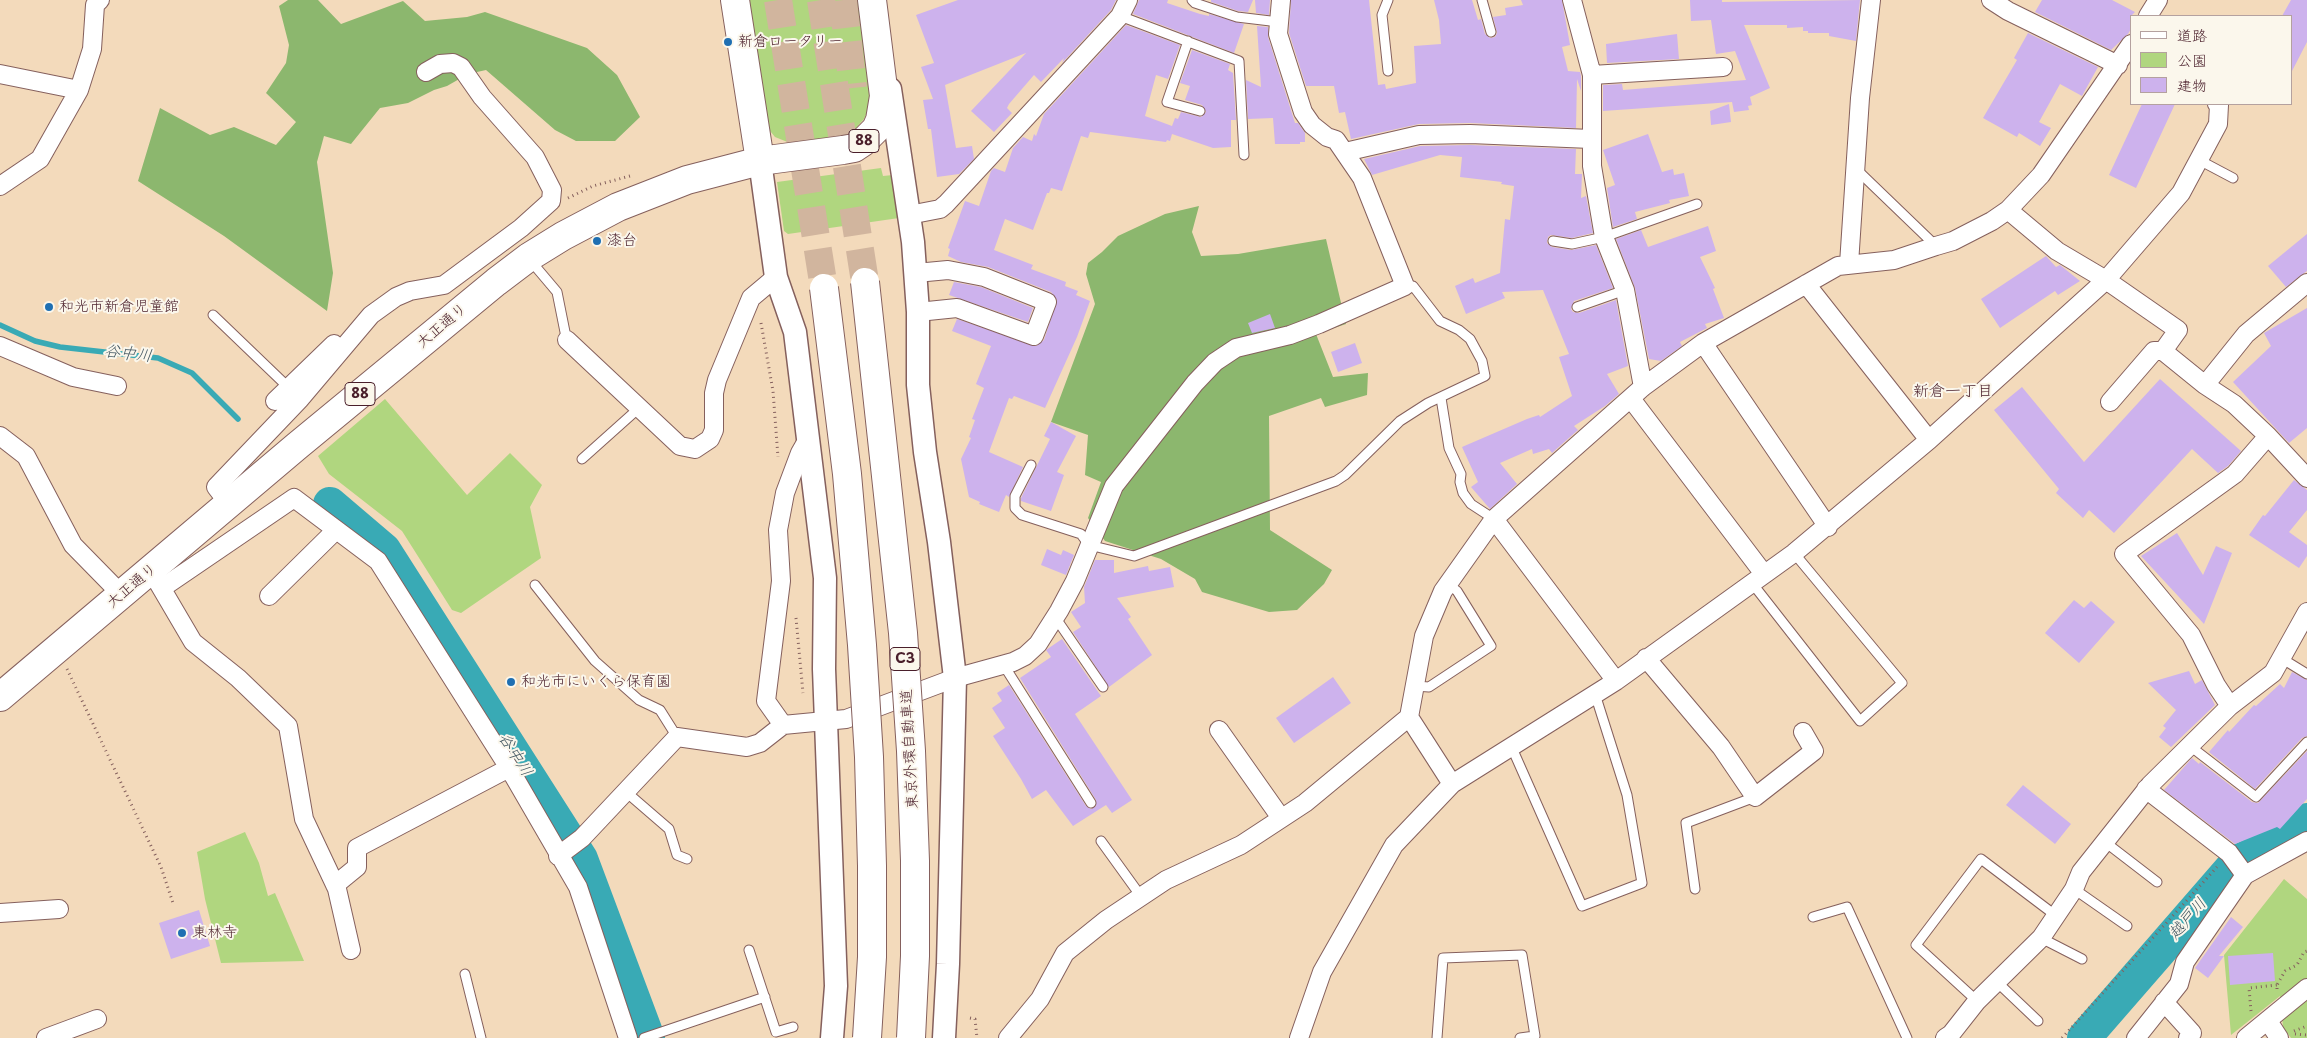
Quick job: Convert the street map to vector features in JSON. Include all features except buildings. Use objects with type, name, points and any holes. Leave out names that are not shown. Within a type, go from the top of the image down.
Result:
[{"type":"main road","points":[[735,0],[760,161]]},
{"type":"main road","name":"88","points":[[872,0],[878,40]]},
{"type":"main road","name":"大正通り","points":[[0,697],[122,595],[156,579],[229,504],[496,282],[528,258],[563,236],[618,207],[650,193],[724,169],[760,161],[854,148],[870,136],[880,120],[884,96],[878,40]]},
{"type":"main road","name":"東京外環自動車道","points":[[865,282],[898,584],[911,751],[915,899],[911,1038]]},
{"type":"main road","points":[[824,288],[847,474],[862,645],[869,757],[872,948],[868,1038]]},
{"type":"street","points":[[0,186],[40,159],[79,90],[92,49],[95,5],[100,0]]},
{"type":"street","points":[[562,853],[582,838],[677,737],[747,747],[760,744],[783,725],[846,720],[955,678],[1025,656],[1038,644],[1075,581],[1114,486],[1195,383],[1215,362],[1236,348],[1290,335],[1405,286],[1362,178],[1336,140],[1327,137],[1312,125],[1303,112],[1278,34],[1281,0]]},
{"type":"street","points":[[1572,0],[1592,75],[1592,166],[1604,237],[1625,290],[1638,393],[1758,579]]},
{"type":"street","points":[[1848,264],[1860,98],[1871,0]]},
{"type":"street","points":[[1008,1038],[1040,999],[1065,952],[1140,895],[1166,880],[1241,845],[1282,818],[1335,779],[1409,716],[1424,636],[1448,584],[1494,519],[1638,393],[1703,343],[1838,266],[1894,260],[1953,241],[1992,221],[2008,210],[2040,175],[2127,53],[2008,11],[1991,0]]},
{"type":"street","points":[[2149,15],[2158,0]]},
{"type":"street","points":[[909,215],[940,209],[946,204],[1124,8]]},
{"type":"street","points":[[878,40],[890,86],[909,215],[916,273],[918,385],[955,678],[948,964],[944,1038]]},
{"type":"street","points":[[229,504],[216,488],[300,399],[371,315],[396,297],[410,291],[444,285],[521,228],[551,200],[552,190],[535,158],[482,97],[462,67],[453,63],[440,64],[426,72]]},
{"type":"street","points":[[1592,75],[1723,67]]},
{"type":"street","points":[[0,74],[79,90]]},
{"type":"street","points":[[1299,1038],[1322,972],[1394,845],[1452,784],[1616,681],[1794,554],[1929,440],[2106,280],[2181,193],[2218,124],[2219,105]]},
{"type":"street","points":[[1345,152],[1419,135],[1470,134],[1591,138]]},
{"type":"street","points":[[760,161],[776,277],[795,332],[824,578],[816,722],[836,986],[832,1038]]},
{"type":"street","points":[[2008,210],[2056,251],[2106,280],[2178,330],[2163,351]]},
{"type":"street","points":[[916,273],[948,270],[984,278],[1047,302],[1034,336],[957,308],[918,312]]},
{"type":"street","points":[[566,336],[680,446],[686,449],[695,449],[710,439],[715,423],[714,402],[717,380],[751,298],[776,277]]},
{"type":"street","points":[[1806,284],[1929,440]]},
{"type":"street","points":[[2205,385],[2246,334],[2306,287]]},
{"type":"street","points":[[275,401],[341,337],[356,332]]},
{"type":"street","points":[[1703,343],[1828,527]]},
{"type":"street","points":[[0,346],[73,377],[117,386]]},
{"type":"street","points":[[2110,402],[2154,351],[2163,351],[2205,385],[2234,404],[2268,436],[2307,478]]},
{"type":"street","points":[[0,436],[26,456],[73,545],[122,595]]},
{"type":"street","points":[[2230,706],[2216,684],[2191,635],[2124,554],[2235,474],[2268,436]]},
{"type":"street","points":[[783,725],[766,701],[781,581],[778,530],[785,493],[800,453],[808,439]]},
{"type":"street","points":[[351,950],[335,885],[304,819],[288,726],[238,678],[193,642],[156,579],[294,498],[378,561],[562,853],[578,887],[628,1038]]},
{"type":"street","points":[[1494,519],[1616,681]]},
{"type":"street","points":[[269,596],[336,530]]},
{"type":"street","points":[[1945,1038],[1951,1034],[1977,1001],[2041,938],[2074,889],[2081,872],[2146,789],[2230,706],[2273,673],[2307,612]]},
{"type":"street","points":[[1646,658],[1721,747],[1755,797],[1814,751],[1803,732]]},
{"type":"street","points":[[1409,716],[1452,784]]},
{"type":"street","points":[[1220,730],[1282,818]]},
{"type":"street","points":[[335,885],[357,867],[357,848],[509,768]]},
{"type":"street","points":[[2146,789],[2229,854],[2243,872]]},
{"type":"street","points":[[2136,1038],[2179,984],[2185,962],[2243,872],[2307,841]]},
{"type":"street","points":[[0,913],[59,909]]},
{"type":"street","points":[[2246,1038],[2262,1015],[2307,988]]},
{"type":"street","points":[[2164,1002],[2192,1033],[2188,1038]]},
{"type":"street","points":[[2262,1015],[2284,1036]]},
{"type":"street","points":[[46,1038],[97,1019]]},
{"type":"lane","points":[[1192,0],[1195,3],[1238,17],[1279,22]]},
{"type":"lane","points":[[1388,0],[1382,15],[1388,71]]},
{"type":"lane","points":[[1482,0],[1491,32]]},
{"type":"lane","points":[[1124,8],[1188,41],[1239,61],[1244,155]]},
{"type":"lane","points":[[1188,41],[1167,102],[1200,112]]},
{"type":"lane","points":[[2199,160],[2233,178]]},
{"type":"lane","points":[[1855,168],[1936,246]]},
{"type":"lane","points":[[1553,241],[1572,244],[1604,237],[1697,204]]},
{"type":"lane","points":[[528,258],[557,292],[566,336]]},
{"type":"lane","points":[[1031,465],[1015,496],[1015,508],[1022,515],[1081,534],[1089,545],[1134,556],[1336,481],[1346,475],[1400,421],[1428,402],[1441,398],[1485,376],[1482,361],[1470,339],[1459,330],[1440,321],[1413,286],[1405,286]]},
{"type":"lane","points":[[1577,306],[1625,290]]},
{"type":"lane","points":[[213,315],[288,387]]},
{"type":"lane","points":[[1441,398],[1449,448],[1461,474],[1460,482],[1463,493],[1471,504],[1494,519]]},
{"type":"lane","points":[[582,459],[639,408]]},
{"type":"lane","points":[[1758,579],[1860,721],[1902,683],[1794,554]]},
{"type":"lane","points":[[1415,686],[1429,687],[1491,646],[1457,591],[1448,584]]},
{"type":"lane","points":[[535,586],[595,661],[639,700],[660,710],[677,737]]},
{"type":"lane","points":[[1055,618],[1103,687]]},
{"type":"lane","points":[[2282,658],[2307,674]]},
{"type":"lane","points":[[1003,664],[1091,803]]},
{"type":"lane","points":[[1512,748],[1582,906],[1642,883],[1627,795],[1594,694]]},
{"type":"lane","points":[[2190,746],[2256,797],[2307,742]]},
{"type":"lane","points":[[625,791],[669,829],[678,855],[688,859]]},
{"type":"lane","points":[[1696,889],[1686,823],[1755,797]]},
{"type":"lane","points":[[1101,842],[1140,895]]},
{"type":"lane","points":[[2105,842],[2157,882]]},
{"type":"lane","points":[[1977,1001],[1916,945],[1982,859],[2055,916]]},
{"type":"lane","points":[[2074,889],[2127,926]]},
{"type":"lane","points":[[1813,917],[1846,907],[1907,1038]]},
{"type":"lane","points":[[2041,938],[2082,959]]},
{"type":"lane","points":[[749,950],[776,1032],[793,1027]]},
{"type":"lane","points":[[1437,1038],[1443,958],[1522,955],[1535,1036],[1520,1038]]},
{"type":"lane","points":[[465,974],[481,1038]]},
{"type":"lane","points":[[1997,982],[2038,1021]]},
{"type":"lane","points":[[644,1038],[765,997]]},
{"type":"path","points":[[560,203],[593,186],[638,174]]},
{"type":"path","points":[[760,316],[773,391],[778,458]]},
{"type":"path","points":[[795,612],[816,722]]},
{"type":"path","points":[[66,668],[161,867],[173,903]]},
{"type":"path","points":[[2062,1038],[2229,854]]},
{"type":"path","points":[[2277,992],[2277,985],[2285,972],[2297,965],[2304,952],[2307,951]]},
{"type":"path","points":[[2262,1015],[2252,1013],[2249,988],[2277,985]]},
{"type":"path","points":[[970,1018],[975,1019],[977,1038]]},
{"type":"path","points":[[2284,1036],[2307,1026]]},
{"type":"green space","points":[[288,0],[318,0],[341,24],[403,1],[425,21],[467,17],[485,12],[587,48],[617,75],[640,117],[615,141],[576,141],[555,130],[486,70],[468,74],[447,86],[434,90],[408,103],[380,108],[351,144],[324,136],[317,162],[333,273],[327,311],[224,236],[138,181],[160,108],[210,135],[234,127],[276,145],[296,122],[266,93],[286,63],[289,45],[279,6]]},
{"type":"green space","points":[[749,0],[857,0],[872,84],[870,106],[864,119],[845,137],[790,143],[775,137],[766,126]]},
{"type":"green space","points":[[881,168],[883,176],[893,175],[899,218],[788,234],[784,231],[777,182]]},
{"type":"green space","points":[[1199,206],[1192,232],[1201,256],[1238,254],[1326,239],[1346,324],[1316,334],[1333,377],[1368,373],[1367,395],[1325,407],[1321,398],[1269,416],[1270,530],[1332,570],[1324,584],[1297,610],[1269,612],[1202,592],[1195,579],[1161,559],[1105,541],[1088,518],[1101,482],[1085,475],[1088,435],[1051,422],[1095,304],[1086,274],[1088,263],[1118,236],[1165,214]]},
{"type":"green space","points":[[385,399],[467,495],[510,453],[542,485],[530,507],[541,558],[461,613],[452,610],[402,531],[329,474],[318,456]]},
{"type":"green space","points":[[245,832],[259,863],[268,896],[275,893],[304,961],[221,963],[205,899],[197,852]]},
{"type":"green space","points":[[2284,879],[2307,899],[2307,1038],[2291,1038],[2283,1027],[2280,996],[2231,1035],[2224,955]]},
{"type":"waterway","name":"谷中川","points":[[0,325],[35,341],[60,347],[158,358],[192,373],[238,419]]},
{"type":"waterway","name":"谷中川","points":[[330,504],[384,550],[581,859],[648,1038]]},
{"type":"waterway","name":"越戸川","points":[[2084,1038],[2237,862],[2294,834],[2307,820]]},
{"type":"tunnel","points":[[778,0],[824,288]]},
{"type":"tunnel","points":[[821,0],[865,282]]},
{"type":"tunnel","points":[[843,0],[853,88]]},
{"type":"place","name":"新倉ロータリー","points":[[728,42]]},
{"type":"place","name":"漆台","points":[[597,241]]},
{"type":"place","name":"和光市新倉児童館","points":[[49,307]]},
{"type":"place","name":"和光市にいくら保育園","points":[[511,682]]},
{"type":"place","name":"東林寺","points":[[182,933]]},
{"type":"district","name":"新倉一丁目","points":[[1953,392]]}]
